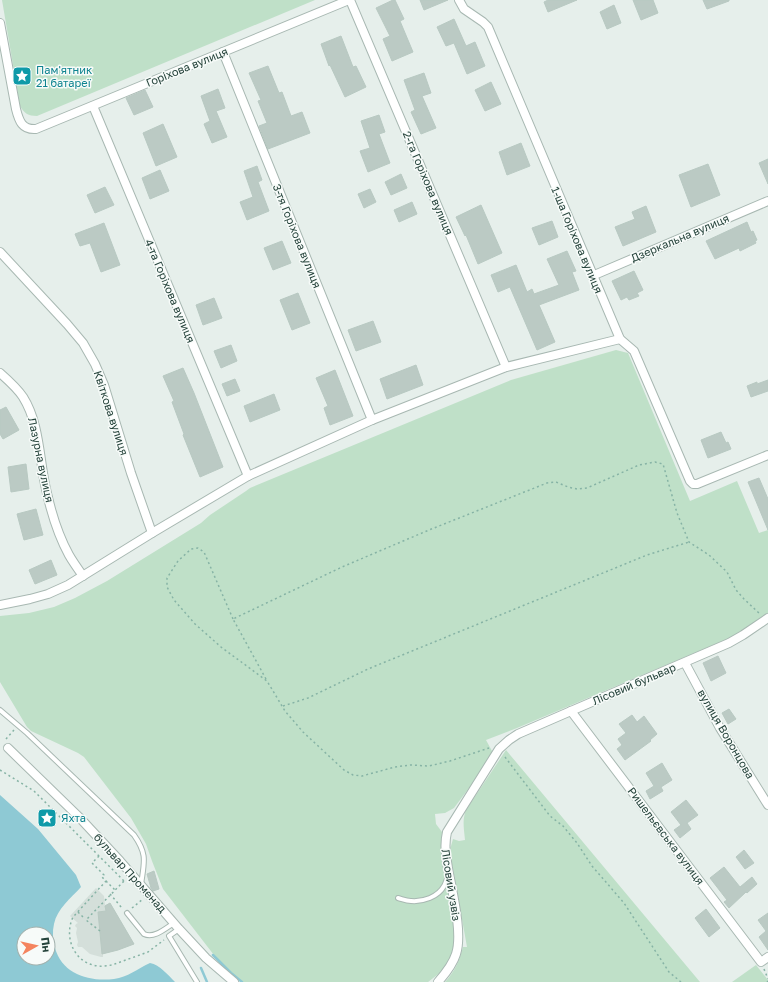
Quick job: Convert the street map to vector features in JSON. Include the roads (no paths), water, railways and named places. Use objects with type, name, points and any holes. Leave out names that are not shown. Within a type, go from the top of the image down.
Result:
[{"type":"street","name":"Горіхова вулиця","points":[[0,23],[18,118],[21,124],[25,127],[36,129],[349,0]]},
{"type":"street","name":"2-га Горіхова вулиця","points":[[349,0],[506,367]]},
{"type":"street","name":"1-ша Горіхова вулиця","points":[[459,0],[464,9],[488,27],[592,276],[620,339],[634,351],[692,484],[697,484],[768,455]]},
{"type":"street","name":"3-тя Горіхова вулиця","points":[[223,52],[372,420]]},
{"type":"street","name":"4-та Горіхова вулиця","points":[[93,106],[248,476]]},
{"type":"street","name":"Дзеркальна вулиця","points":[[592,276],[768,201]]},
{"type":"street","name":"Квіткова вулиця","points":[[0,252],[83,343],[95,364],[104,385],[131,473],[152,533]]},
{"type":"street","points":[[0,604],[22,601],[48,594],[68,585],[248,476],[372,420],[506,367],[620,339]]},
{"type":"street","name":"Лазурна вулиця","points":[[0,373],[13,384],[23,396],[30,409],[34,422],[46,490],[54,517],[70,556],[83,576]]},
{"type":"street","name":"Лісовий бульвар","points":[[499,749],[508,740],[518,734],[729,643],[767,619]]},
{"type":"street","name":"вулиця Воронцова","points":[[685,663],[720,728],[768,805]]},
{"type":"street","name":"Ришельєвська вулиця","points":[[571,711],[761,962],[768,957]]},
{"type":"street","name":"бульвар Променад","points":[[7,743],[132,874],[206,958],[234,982]]},
{"type":"street","name":"Лісовий узвіз","points":[[438,982],[451,966],[458,946],[456,910],[445,850],[447,832],[499,749]]},
{"type":"lane","points":[[0,710],[27,733],[134,835],[142,849],[144,857],[141,884]]},
{"type":"lane","points":[[398,898],[417,901],[433,897],[439,893],[444,886],[449,873]]},
{"type":"lane","points":[[126,913],[144,934],[148,936],[177,926]]},
{"type":"lane","points":[[177,926],[169,936],[197,982]]},
{"type":"water","points":[[0,795],[38,829],[76,875],[81,887],[58,913],[54,926],[16,926],[16,966],[56,966],[56,950],[59,957],[70,970],[86,977],[105,980],[114,979],[124,976],[150,963],[167,973],[175,982],[0,982]]},
{"type":"waterway","points":[[213,955],[242,982]]},
{"type":"waterway","points":[[201,968],[207,982]]},
{"type":"place","name":"Пам'ятник 21 батареї","points":[[22,76]]},
{"type":"place","name":"Яхта","points":[[47,818]]}]
